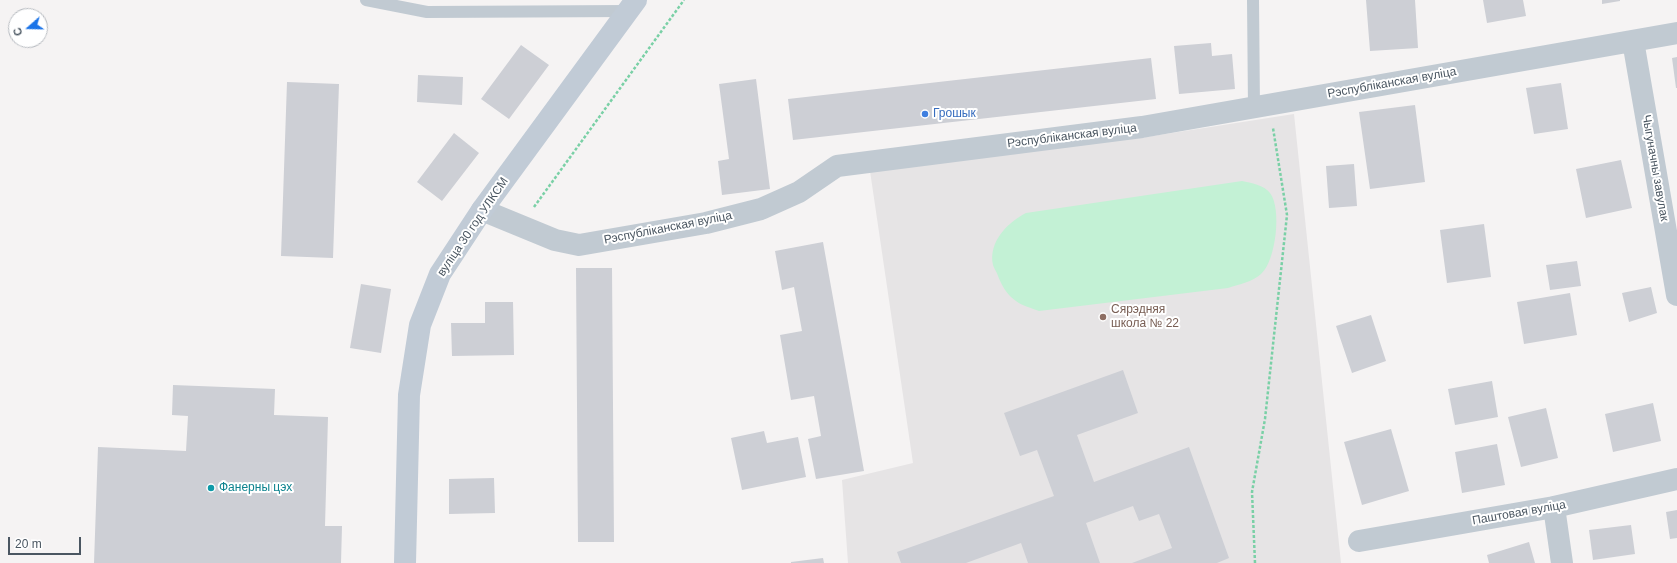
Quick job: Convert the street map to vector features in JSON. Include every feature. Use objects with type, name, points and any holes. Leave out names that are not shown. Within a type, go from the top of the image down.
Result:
[{"type":"main road","name":"вуліца 30 год УЛКСМ","points":[[405,563],[409,395],[420,325],[440,274],[482,210],[632,6]]},
{"type":"street","name":"Рэспубліканская вуліца","points":[[482,210],[519,227],[555,240],[579,244],[706,223],[761,209],[799,192],[837,166],[1142,127],[1677,33]]},
{"type":"street","name":"Чыгуначны завулак","points":[[1633,41],[1677,295]]},
{"type":"street","name":"Паштовая вуліца","points":[[1359,541],[1554,507],[1677,479]]},
{"type":"street","points":[[1554,507],[1562,563]]},
{"type":"lane","points":[[366,0],[427,12],[632,6]]},
{"type":"lane","points":[[1253,0],[1261,106]]},
{"type":"path","points":[[519,227],[684,0]]},
{"type":"path","points":[[1254,563],[1252,492],[1265,419],[1288,214],[1261,106]]},
{"type":"shaded area","name":"Сярэдняя школа № 22","points":[[1294,114],[1341,563],[848,563],[842,480],[913,463],[870,171],[1146,137]]},
{"type":"green space","points":[[1242,181],[1261,186],[1267,190],[1274,200],[1276,210],[1276,234],[1274,247],[1270,258],[1261,274],[1246,282],[1228,288],[1039,311],[1021,304],[1010,296],[1003,287],[993,266],[992,257],[996,241],[1006,227],[1026,213]]},
{"type":"building","points":[[1366,0],[1415,0],[1418,48],[1370,51]]},
{"type":"building","points":[[1483,0],[1523,0],[1526,16],[1487,23]]},
{"type":"building","points":[[1602,0],[1620,0],[1620,1],[1602,4]]},
{"type":"building","points":[[1211,43],[1212,56],[1232,54],[1235,89],[1179,94],[1174,46]]},
{"type":"building","points":[[521,45],[549,65],[509,119],[481,99]]},
{"type":"building","points":[[1677,57],[1677,88],[1676,88],[1672,58]]},
{"type":"building","points":[[1151,58],[1156,99],[793,140],[788,99]]},
{"type":"building","points":[[418,75],[463,77],[462,105],[417,102]]},
{"type":"building","points":[[756,79],[770,189],[722,195],[718,161],[729,159],[719,84]]},
{"type":"building","points":[[287,82],[339,84],[333,258],[281,256]]},
{"type":"building","points":[[1561,83],[1568,129],[1534,134],[1526,88]]},
{"type":"building","points":[[1415,105],[1425,182],[1370,189],[1359,112]]},
{"type":"building","points":[[454,133],[479,153],[442,201],[417,182]]},
{"type":"building","points":[[1621,160],[1632,208],[1586,218],[1576,169]]},
{"type":"building","points":[[1354,164],[1357,206],[1329,208],[1326,166]]},
{"type":"building","points":[[1484,224],[1491,277],[1447,283],[1440,230]]},
{"type":"building","points":[[823,242],[864,471],[816,479],[808,439],[821,436],[814,396],[791,400],[780,335],[802,331],[794,287],[782,290],[775,251]]},
{"type":"building","points":[[1577,261],[1581,286],[1550,290],[1546,265]]},
{"type":"building","points":[[576,268],[612,268],[614,542],[578,542]]},
{"type":"building","points":[[361,284],[391,289],[381,353],[350,348]]},
{"type":"building","points":[[1651,287],[1657,313],[1629,322],[1622,293]]},
{"type":"building","points":[[1570,293],[1577,335],[1524,344],[1517,302]]},
{"type":"building","points":[[485,302],[513,302],[514,355],[452,356],[451,323],[485,323]]},
{"type":"building","points":[[1371,315],[1386,361],[1352,373],[1336,326]]},
{"type":"building","points":[[1123,370],[1138,413],[1077,435],[1094,482],[1189,447],[1229,558],[1217,563],[1132,563],[1172,548],[1159,514],[1139,521],[1133,506],[1086,523],[1100,563],[1028,563],[1021,543],[966,563],[901,563],[897,552],[1054,496],[1037,450],[1020,456],[1004,413]]},
{"type":"building","points":[[1492,381],[1498,417],[1455,425],[1448,389]]},
{"type":"building","name":"Фанерны цэх","points":[[173,385],[275,389],[274,415],[328,417],[325,526],[342,526],[341,563],[94,563],[98,447],[186,451],[188,416],[172,415]]},
{"type":"building","points":[[1653,403],[1661,441],[1613,452],[1605,414]]},
{"type":"building","points":[[1546,408],[1558,458],[1521,467],[1508,417]]},
{"type":"building","points":[[1391,429],[1409,491],[1362,505],[1344,442]]},
{"type":"building","points":[[764,431],[767,443],[798,437],[806,477],[742,490],[731,438]]},
{"type":"building","points":[[1497,444],[1505,485],[1462,493],[1455,452]]},
{"type":"building","points":[[494,478],[495,513],[449,514],[449,479]]},
{"type":"building","points":[[1677,510],[1677,538],[1670,539],[1666,512]]},
{"type":"building","points":[[1631,525],[1635,554],[1593,560],[1589,530]]},
{"type":"building","points":[[1529,542],[1535,563],[1489,563],[1487,555]]},
{"type":"building","points":[[823,558],[824,563],[791,563],[791,562]]},
{"type":"place","name":"Грошык","points":[[925,114]]},
{"type":"place","name":"Сярэдняя школа № 22","points":[[1103,317]]},
{"type":"place","name":"Фанерны цэх","points":[[211,488]]}]
